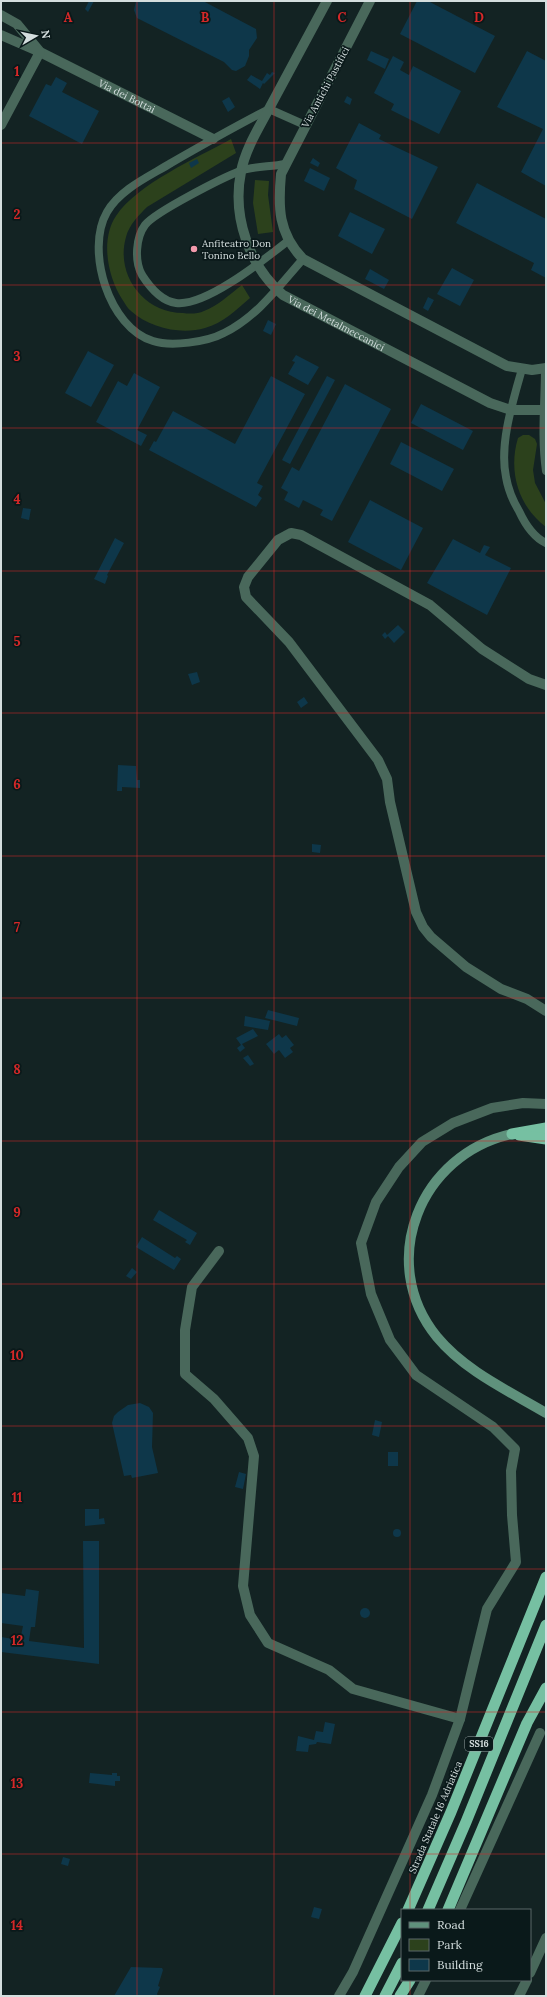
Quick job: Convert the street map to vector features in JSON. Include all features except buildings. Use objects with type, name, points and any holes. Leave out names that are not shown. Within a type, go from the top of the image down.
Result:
[{"type":"highway","points":[[512,1134],[546,1128]]},
{"type":"highway","points":[[512,1134],[546,1139]]},
{"type":"highway","name":"Strada Statale 16 Adriatica","points":[[408,1909],[451,1812],[546,1577]]},
{"type":"highway","name":"SS16","points":[[428,1909],[466,1822],[546,1625]]},
{"type":"highway","points":[[448,1909],[527,1723],[546,1688]]},
{"type":"highway","points":[[365,1996],[401,1925]]},
{"type":"highway","points":[[385,1996],[401,1965]]},
{"type":"highway","points":[[400,1996],[409,1981]]},
{"type":"main road","points":[[512,1134],[486,1142],[468,1151],[451,1164],[437,1178],[423,1199],[414,1224],[409,1250],[409,1263],[416,1299],[424,1316],[437,1337],[464,1363],[546,1413]]},
{"type":"street","points":[[269,109],[327,1]]},
{"type":"street","name":"Via Antichi Pastifici","points":[[283,169],[370,1]]},
{"type":"street","name":"Via dei Bottai","points":[[1,15],[17,24],[40,52]]},
{"type":"street","name":"Via dei Bottai","points":[[1,35],[40,52],[213,139]]},
{"type":"street","points":[[1,125],[40,52]]},
{"type":"street","name":"Via dei Metalmeccanici","points":[[269,109],[253,140],[241,171],[238,204],[247,242],[257,265],[276,289],[283,295],[490,403],[511,410],[546,410]]},
{"type":"street","points":[[283,169],[279,204],[283,228],[294,250],[303,259],[507,366],[522,369],[546,368]]},
{"type":"street","points":[[546,685],[529,679],[482,648],[430,605],[301,535],[290,533],[278,540],[248,577],[244,587],[246,597],[289,642],[378,760],[386,779],[416,912],[423,927],[430,937],[466,967],[501,989],[527,999],[546,1011]]},
{"type":"street","points":[[339,1996],[353,1972],[432,1795],[460,1719],[487,1609],[516,1562],[512,1515],[511,1471],[515,1449],[493,1427],[421,1378],[411,1369],[390,1340],[371,1294],[361,1243],[376,1202],[399,1167],[422,1142],[453,1123],[492,1108],[523,1103],[546,1104]]},
{"type":"street","points":[[219,1251],[192,1287],[185,1330],[186,1374],[214,1399],[248,1438],[254,1456],[243,1586],[250,1616],[268,1643],[329,1670],[353,1689],[460,1719]]},
{"type":"street","points":[[460,1909],[540,1733]]},
{"type":"street","points":[[531,1971],[546,1938]]},
{"type":"street","points":[[418,1996],[426,1981]]},
{"type":"street","points":[[519,1996],[526,1981]]},
{"type":"lane","points":[[303,259],[253,314],[224,334],[202,340],[176,344],[153,341],[134,330],[119,313],[104,285],[98,257],[101,229],[107,212],[122,196],[138,183],[213,139],[269,109],[305,125]]},
{"type":"lane","points":[[283,169],[241,171],[165,210],[145,224],[138,236],[140,271],[150,287],[164,298],[176,303],[198,300],[220,289],[257,265],[289,240]]},
{"type":"lane","points":[[546,368],[546,410],[542,429],[546,471]]},
{"type":"lane","points":[[522,369],[511,410],[505,441],[505,476],[512,498],[524,522],[539,540],[546,543]]},
{"type":"green space","points":[[231,139],[236,153],[147,207],[132,224],[126,237],[124,251],[125,265],[129,278],[145,299],[156,306],[169,311],[191,314],[202,312],[219,303],[242,285],[250,298],[212,326],[186,331],[156,326],[139,317],[128,308],[117,290],[108,258],[108,236],[111,226],[116,216],[138,193],[185,163]]},
{"type":"green space","points":[[255,180],[269,181],[268,195],[273,232],[258,234],[253,203]]},
{"type":"green space","points":[[523,435],[529,435],[535,439],[537,444],[533,470],[535,483],[546,504],[546,527],[528,509],[522,498],[515,475],[515,450],[518,438]]},
{"type":"place","name":"Anfiteatro Don Tonino Bello","points":[[194,249]]}]
